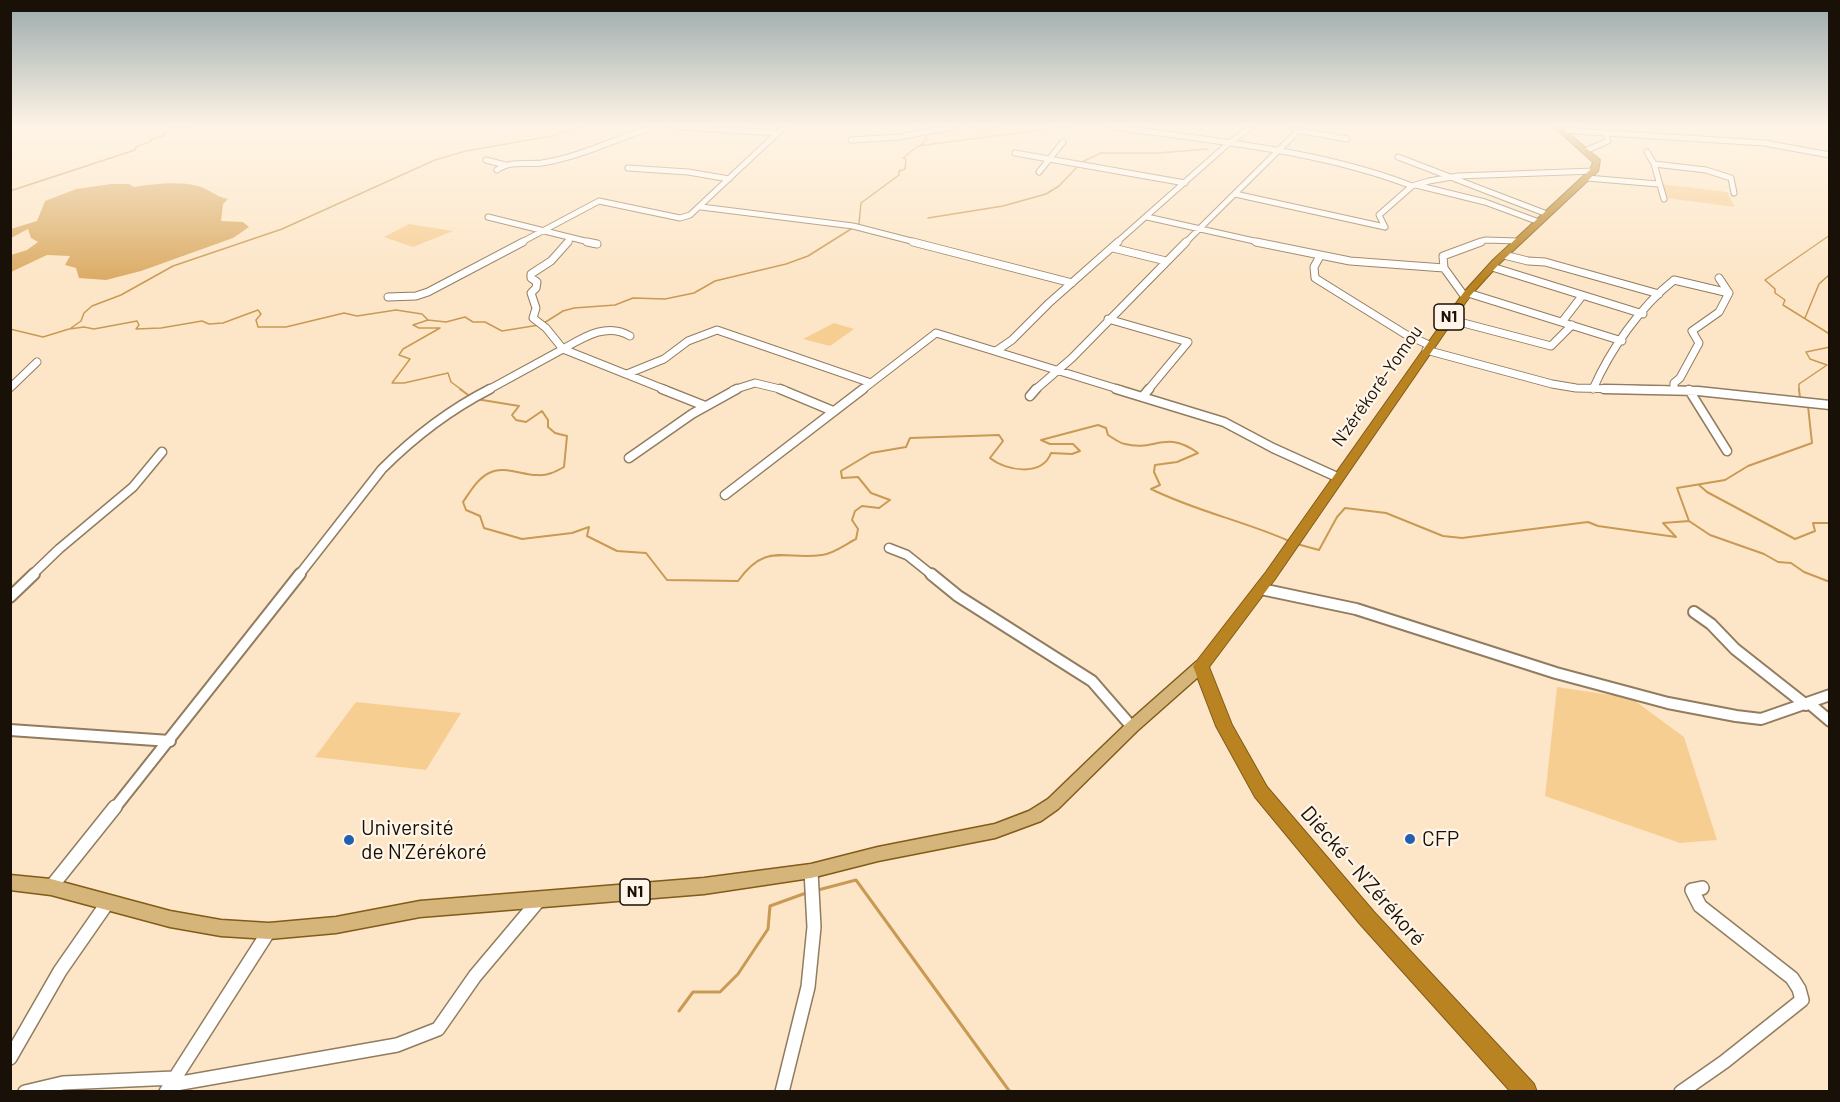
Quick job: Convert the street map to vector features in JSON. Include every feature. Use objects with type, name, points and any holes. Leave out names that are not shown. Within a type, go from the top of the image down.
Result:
[{"type":"highway","name":"N'zérékoré-Yomou","points":[[1201,666],[1295,544],[1337,477],[1466,295],[1491,267],[1586,177]]},
{"type":"highway","name":"Diécké - N'Zérékoré","points":[[1201,666],[1224,726],[1261,792],[1367,918],[1526,1092]]},
{"type":"main road","name":"N1","points":[[10,882],[51,887],[170,919],[211,926],[269,931],[336,925],[420,909],[704,886],[811,871],[878,854],[995,831],[1035,816],[1068,791],[1132,727],[1201,666]]},
{"type":"street","points":[[720,177],[729,179]]},
{"type":"street","points":[[1155,177],[1185,183]]},
{"type":"street","points":[[996,351],[1012,340],[1072,283],[1191,177]]},
{"type":"street","points":[[1030,396],[1040,384],[1059,370],[1252,177]]},
{"type":"street","points":[[1392,177],[1543,218]]},
{"type":"street","points":[[1235,194],[1385,226],[1379,214],[1414,185],[1449,177]]},
{"type":"street","points":[[1452,177],[1543,218]]},
{"type":"street","points":[[1613,177],[1658,184]]},
{"type":"street","points":[[1656,177],[1664,199]]},
{"type":"street","points":[[1730,177],[1734,193]]},
{"type":"street","points":[[388,297],[416,296],[428,292],[599,201],[680,218],[690,215],[701,207],[729,179]]},
{"type":"street","points":[[701,207],[856,226],[1072,283]]},
{"type":"street","points":[[488,217],[597,244]]},
{"type":"street","points":[[1147,217],[1320,256],[1332,256],[1350,261],[1444,268]]},
{"type":"street","points":[[571,238],[551,261],[531,274],[531,278],[537,282],[536,288],[531,293],[536,308],[534,318],[542,323],[563,349],[705,406]]},
{"type":"street","points":[[1518,241],[1485,240],[1443,256],[1444,268],[1466,295],[1622,340]]},
{"type":"street","points":[[1113,248],[1166,261]]},
{"type":"street","points":[[1504,255],[1528,261],[1545,262],[1659,294]]},
{"type":"street","points":[[1320,256],[1314,267],[1315,278],[1427,347],[1552,384],[1593,389],[1689,390],[1830,405]]},
{"type":"street","points":[[1491,267],[1643,314]]},
{"type":"street","points":[[1719,278],[1729,292]]},
{"type":"street","points":[[1593,389],[1622,340],[1664,286],[1674,280],[1729,292]]},
{"type":"street","points":[[1674,390],[1674,383],[1680,378],[1699,343],[1692,331],[1719,312],[1729,292]]},
{"type":"street","points":[[1562,322],[1582,296]]},
{"type":"street","points":[[1108,319],[1188,342],[1144,395]]},
{"type":"street","points":[[1448,319],[1551,346],[1572,325]]},
{"type":"street","points":[[51,887],[170,741],[382,469],[405,445],[442,417],[595,332],[619,329],[630,336]]},
{"type":"street","points":[[627,374],[664,359],[688,341],[717,330],[868,382]]},
{"type":"street","points":[[725,495],[735,490],[783,448],[826,419],[868,382],[906,357],[936,333],[1144,395],[1224,422],[1273,448],[1337,477]]},
{"type":"street","points":[[10,388],[37,362]]},
{"type":"street","points":[[630,458],[705,406],[730,391],[754,383],[780,390],[833,411]]},
{"type":"street","points":[[1689,390],[1727,451]]},
{"type":"street","points":[[10,597],[59,549],[95,521],[133,486],[162,452]]},
{"type":"street","points":[[889,549],[907,555],[958,596],[1092,681],[1132,727]]},
{"type":"street","points":[[1261,589],[1389,618],[1556,673],[1680,705],[1736,716],[1761,719],[1830,695]]},
{"type":"street","points":[[1694,612],[1711,624],[1735,649],[1830,721]]},
{"type":"street","points":[[10,730],[170,741]]},
{"type":"street","points":[[783,1092],[808,987],[814,927],[811,871]]},
{"type":"street","points":[[1682,1092],[1802,1000],[1799,988],[1792,978],[1700,906],[1692,890],[1702,888]]},
{"type":"street","points":[[25,1092],[63,1083],[170,1085],[397,1045],[429,1034],[438,1029],[475,976],[541,898]]},
{"type":"street","points":[[10,1058],[60,971],[108,902]]},
{"type":"street","points":[[170,1085],[269,931]]},
{"type":"shaded area","points":[[174,183],[198,186],[228,199],[223,204],[221,221],[243,222],[249,227],[233,238],[141,271],[106,280],[79,278],[76,268],[65,265],[70,256],[47,255],[11,272],[11,255],[27,250],[38,242],[31,238],[28,229],[11,238],[11,229],[37,221],[45,201],[76,189],[129,184],[134,187]]},
{"type":"shaded area","points":[[1661,184],[1727,192],[1735,207],[1666,198]]},
{"type":"shaded area","points":[[409,224],[453,231],[413,247],[384,237]]},
{"type":"shaded area","points":[[834,323],[854,329],[830,346],[803,339]]},
{"type":"shaded area","points":[[1557,687],[1631,698],[1684,737],[1717,840],[1680,843],[1545,796]]},
{"type":"shaded area","points":[[356,702],[461,713],[426,770],[315,757]]},
{"type":"waterway","points":[[10,191],[51,177]]},
{"type":"waterway","points":[[71,328],[81,321],[84,313],[92,306],[121,295],[173,266],[282,229],[396,177]]},
{"type":"waterway","points":[[544,323],[563,311],[574,308],[615,305],[633,298],[665,299],[694,293],[715,281],[786,264],[808,256],[859,224],[861,203],[896,177]]},
{"type":"waterway","points":[[928,218],[1003,206],[1046,194],[1067,177]]},
{"type":"waterway","points":[[1830,235],[1765,280],[1775,289],[1775,293],[1785,300],[1783,305],[1828,333],[1830,337]]},
{"type":"waterway","points":[[1805,318],[1819,284],[1830,274]]},
{"type":"waterway","points":[[10,329],[43,337],[69,329],[84,327],[94,329],[137,321],[139,325],[136,329],[161,328],[202,321],[209,324],[223,323],[258,310],[261,314],[256,320],[258,327],[286,327],[344,313],[357,316],[396,310],[422,314],[428,320]]},
{"type":"waterway","points":[[428,320],[446,322],[465,317],[473,322],[485,322],[502,331],[539,325]]},
{"type":"waterway","points":[[428,320],[413,325],[419,328],[440,328],[403,349],[399,355],[410,359],[392,383],[404,383],[448,373],[451,382],[462,390]]},
{"type":"waterway","points":[[1799,389],[1799,384],[1827,365],[1810,359],[1806,352],[1830,347]]},
{"type":"waterway","points":[[460,389],[471,397]]},
{"type":"waterway","points":[[1799,389],[1800,398]]},
{"type":"waterway","points":[[476,399],[519,406],[512,415],[516,420],[526,422],[542,411],[548,420],[548,427],[555,433],[567,436],[564,467],[561,469],[541,475],[501,470],[489,473],[477,482],[463,502],[466,510],[480,516],[484,528],[522,539],[572,533],[589,527],[587,536],[617,551],[646,553],[667,580],[738,581],[757,561],[767,557],[826,554],[856,539],[858,529],[852,520],[855,511],[862,506],[879,508],[890,500],[871,493],[858,477],[842,478],[841,471],[871,453],[906,447],[910,438],[999,435],[1003,441],[990,458],[1005,466],[1032,469],[1046,461],[1051,453],[1072,454],[1080,451],[1073,444],[1050,444],[1041,440],[1098,425],[1106,428],[1108,435],[1125,444],[1135,446],[1168,442],[1187,446],[1198,453],[1177,462],[1155,465],[1154,472],[1160,485],[1151,489],[1185,504],[1289,541]]},
{"type":"waterway","points":[[1689,521],[1677,488],[1725,480],[1748,466],[1812,443],[1808,406]]},
{"type":"waterway","points":[[1699,485],[1707,492],[1795,539],[1815,531],[1813,523],[1830,523]]},
{"type":"waterway","points":[[1297,544],[1319,550],[1337,517],[1345,508],[1386,513],[1443,536],[1462,538],[1588,522],[1598,526],[1676,537],[1663,523],[1689,521]]},
{"type":"waterway","points":[[1689,521],[1710,535],[1764,554],[1778,562],[1791,563],[1804,572],[1830,582]]},
{"type":"waterway","points":[[818,890],[856,880],[1010,1092]]},
{"type":"waterway","points":[[679,1011],[693,992],[720,992],[738,974],[768,929],[770,906],[806,893]]},
{"type":"place","name":"CFP","points":[[1410,839]]},
{"type":"place","name":"Université de N'Zérékoré","points":[[349,840]]}]
